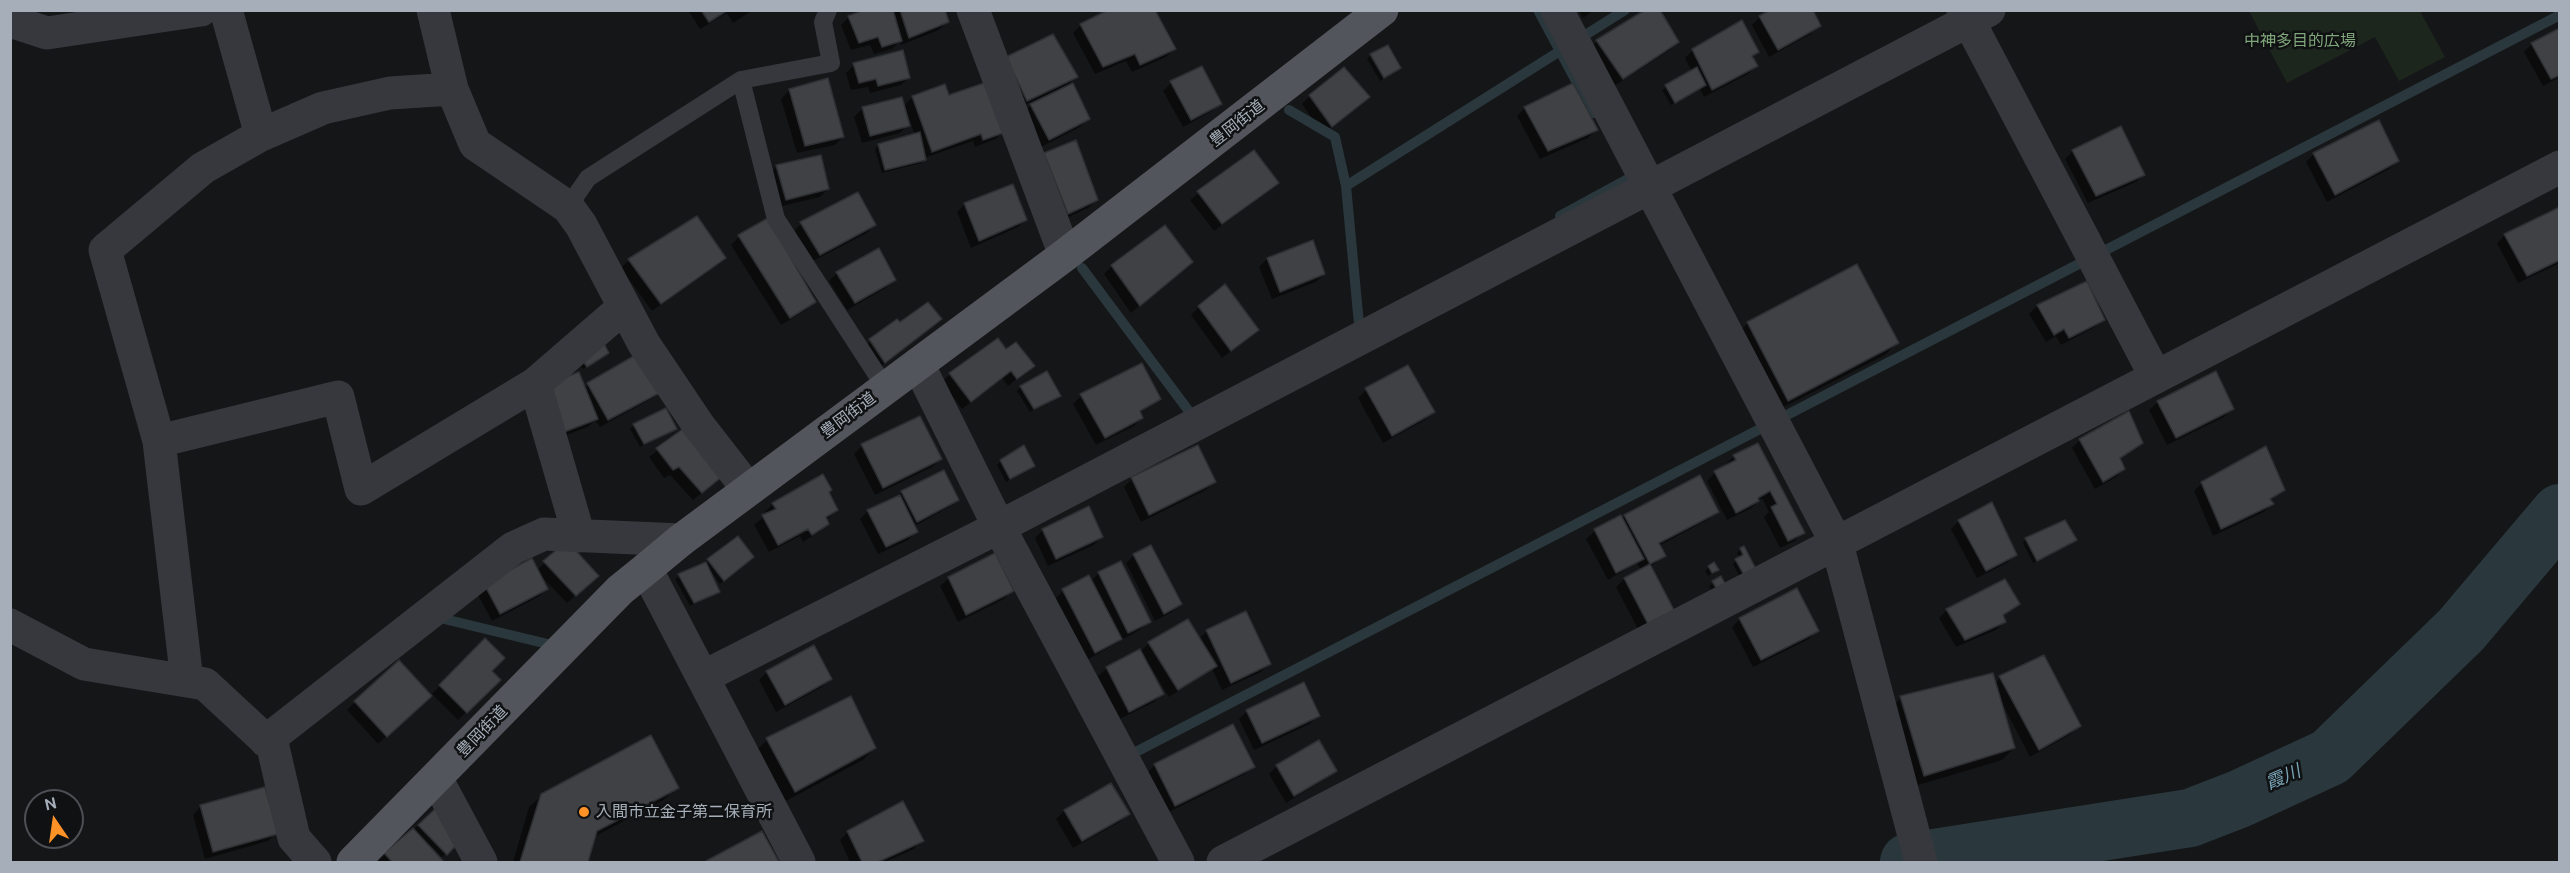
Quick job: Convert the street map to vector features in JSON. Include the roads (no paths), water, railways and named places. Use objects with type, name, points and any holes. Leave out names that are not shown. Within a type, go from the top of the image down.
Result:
[{"type":"main road","name":"豊岡街道","points":[[353,862],[620,590],[646,568],[748,489],[1065,255],[1382,10]]},
{"type":"street","points":[[10,21],[47,33],[201,10]]},
{"type":"street","points":[[226,10],[261,135]]},
{"type":"street","points":[[433,10],[452,89],[475,144],[568,207],[581,225],[644,344],[699,426],[748,489]]},
{"type":"street","points":[[973,10],[1065,255]]},
{"type":"street","points":[[1557,10],[1837,544],[1921,862]]},
{"type":"street","points":[[703,677],[999,527],[1649,188],[1974,14],[2156,377]]},
{"type":"street","points":[[187,681],[159,441],[105,250],[203,168],[261,135],[323,108],[390,93],[452,89]]},
{"type":"street","points":[[1223,862],[2559,167]]},
{"type":"street","points":[[159,441],[338,397],[361,489],[535,384],[624,307]]},
{"type":"street","points":[[918,363],[999,527],[1178,862]]},
{"type":"street","points":[[535,384],[579,536]]},
{"type":"street","points":[[266,741],[513,548],[544,534],[681,540]]},
{"type":"street","points":[[646,568],[799,862]]},
{"type":"street","points":[[10,625],[84,664],[205,684],[273,747],[294,838],[315,862]]},
{"type":"street","points":[[436,778],[481,862]]},
{"type":"lane","points":[[568,207],[588,178],[741,80],[831,63],[823,22],[828,10]]},
{"type":"lane","points":[[741,80],[776,219],[885,387]]},
{"type":"waterway","points":[[1538,10],[1593,113]]},
{"type":"waterway","points":[[1346,186],[1625,10]]},
{"type":"waterway","points":[[1126,757],[2560,15]]},
{"type":"waterway","points":[[1289,110],[1335,137],[1346,186],[1359,324]]},
{"type":"waterway","points":[[1560,216],[1628,179],[1633,189]]},
{"type":"waterway","points":[[1082,268],[1191,414]]},
{"type":"waterway","name":"霞川","points":[[1909,862],[2190,818],[2239,799],[2330,757],[2461,630],[2560,513]]},
{"type":"waterway","points":[[440,618],[556,646]]},
{"type":"place","name":"入間市立金子第二保育所","points":[[584,812]]},
{"type":"park label","name":"中神多目的広場","points":[[2300,41]]}]
